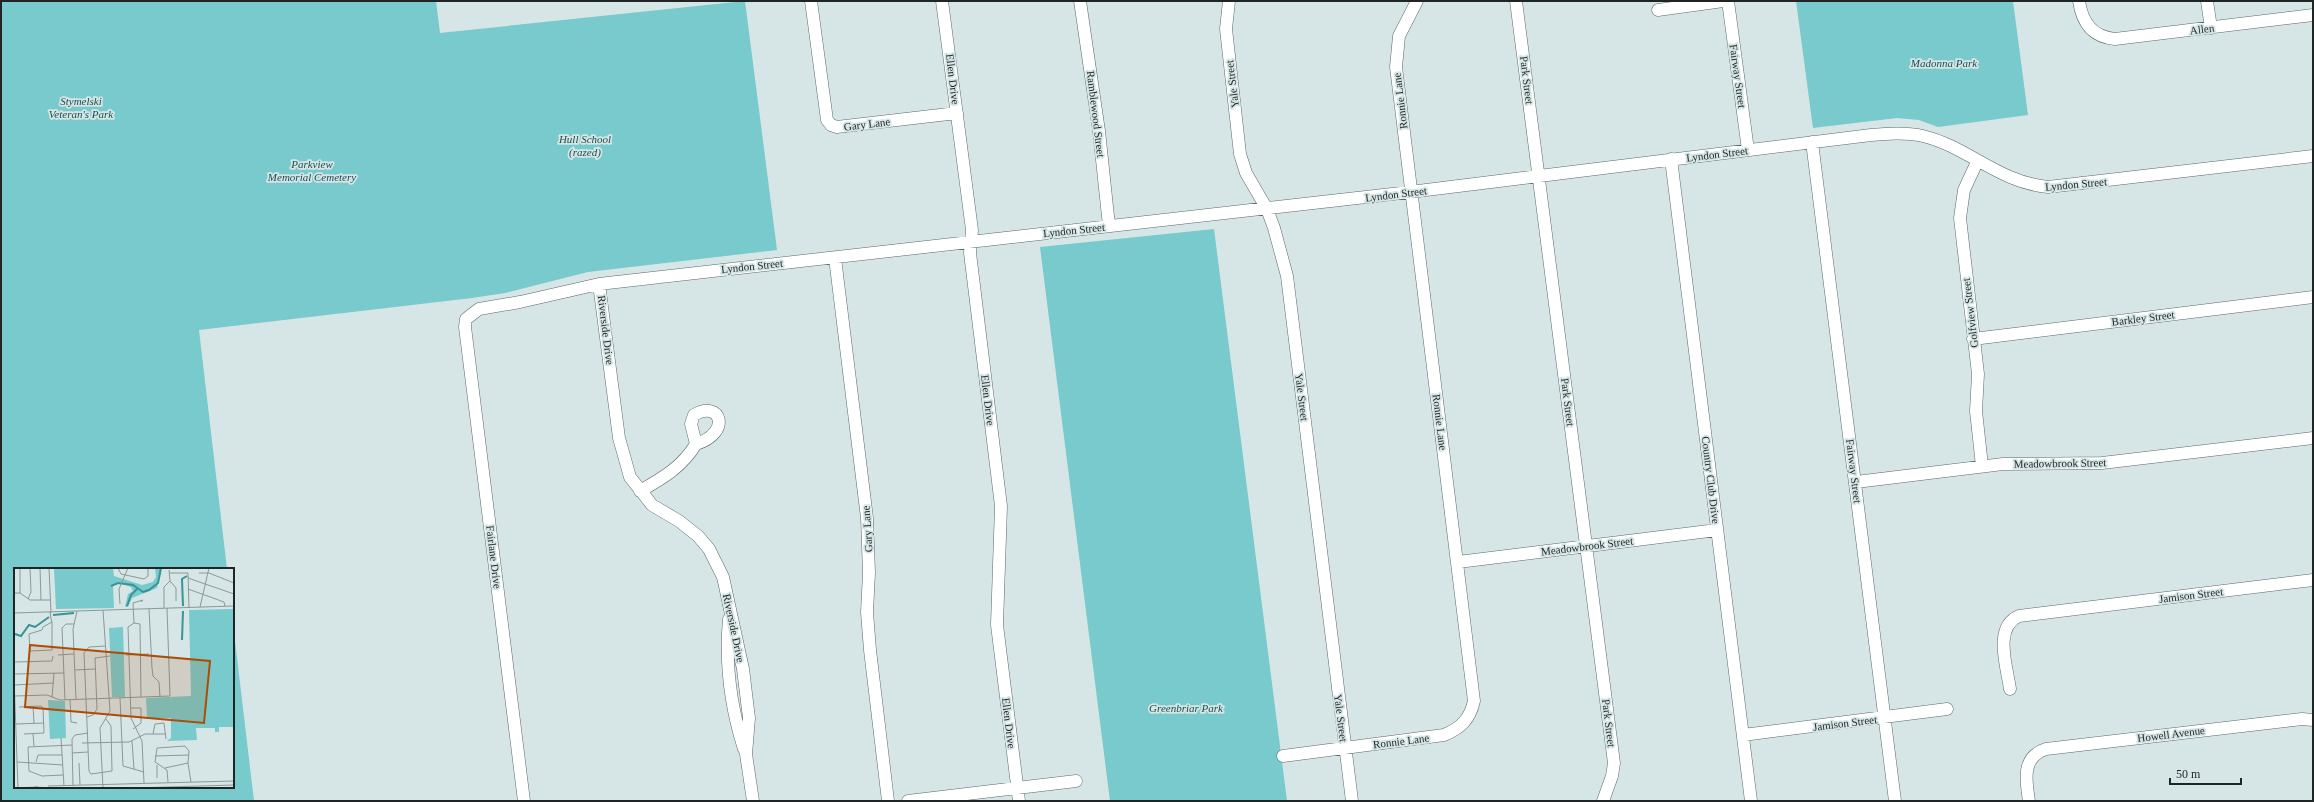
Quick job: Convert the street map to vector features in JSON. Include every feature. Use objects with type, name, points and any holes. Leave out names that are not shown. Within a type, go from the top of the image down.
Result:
[{"type":"street","name":"Gary Lane","points":[[812,1],[827,120],[831,125],[837,127],[957,113]]},
{"type":"street","name":"Ellen Drive","points":[[942,1],[972,230],[970,253],[1001,506],[1002,532],[997,592],[997,625],[1019,801]]},
{"type":"street","name":"Ramblewood Street","points":[[1080,1],[1099,131],[1109,226]]},
{"type":"street","name":"Yale Street","points":[[1229,1],[1227,40],[1240,154],[1252,185],[1267,209],[1280,246],[1286,272],[1352,801]]},
{"type":"street","name":"Ronnie Lane","points":[[1283,756],[1444,735],[1460,726],[1467,720],[1473,708],[1474,693],[1410,192],[1396,58],[1403,26],[1416,1]]},
{"type":"street","name":"Park Street","points":[[1516,1],[1614,762],[1610,782],[1603,801]]},
{"type":"street","points":[[1658,10],[1723,1]]},
{"type":"street","name":"Fairway Street","points":[[1728,1],[1748,150]]},
{"type":"street","name":"Allen","points":[[2079,1],[2083,19],[2092,31],[2100,36],[2115,39],[2313,15]]},
{"type":"street","points":[[2207,1],[2211,28]]},
{"type":"street","name":"Lyndon Street","points":[[471,314],[479,309],[520,302],[599,284],[1267,209],[1871,135],[1908,133],[1943,143],[1977,162],[2019,182],[2053,187],[2313,156]]},
{"type":"street","name":"Fairway Street","points":[[1812,142],[1895,801]]},
{"type":"street","name":"Country Club Drive","points":[[1671,159],[1751,801]]},
{"type":"street","name":"Golfview Street","points":[[1977,162],[1964,190],[1960,218],[1978,374],[1976,411],[1982,466]]},
{"type":"street","name":"Gary Lane","points":[[835,258],[867,518],[869,573],[867,612],[870,650],[888,801]]},
{"type":"street","name":"Riverside Drive","points":[[599,284],[621,451],[630,477],[652,505],[679,521],[698,536],[709,549],[723,577],[738,643],[749,718],[746,754],[753,801]]},
{"type":"street","name":"Barkley Street","points":[[1974,339],[2313,297]]},
{"type":"street","name":"Fairlane Drive","points":[[471,314],[466,319],[465,327],[524,801]]},
{"type":"street","name":"Meadowbrook Street","points":[[1856,482],[1982,466],[2028,462],[2102,463],[2313,438]]},
{"type":"street","points":[[640,491],[677,469],[689,456],[696,444]]},
{"type":"street","name":"Meadowbrook Street","points":[[1458,562],[1717,530]]},
{"type":"street","name":"Jamison Street","points":[[2010,689],[2004,638],[2008,624],[2019,616],[2313,580]]},
{"type":"street","name":"Jamison Street","points":[[1743,735],[1885,719],[1947,709]]},
{"type":"street","name":"Howell Avenue","points":[[2029,801],[2026,775],[2031,759],[2040,751],[2046,749],[2302,719],[2313,720]]},
{"type":"street","points":[[908,801],[1076,781]]},
{"type":"green space","name":"Parkview Memorial Cemetery","points":[[1,1],[436,1],[440,33],[745,1],[777,250],[588,272],[505,293],[472,298],[199,330],[227,568],[14,568],[14,788],[234,788],[234,632],[254,801],[1,801]]},
{"type":"green space","name":"Madonna Park","points":[[1796,1],[2013,1],[2028,115],[1938,127],[1919,120],[1897,118],[1813,128]]},
{"type":"green space","name":"Greenbriar Park","points":[[1214,229],[1287,801],[1110,801],[1040,247]]},
{"type":"park label","name":"Stymelski Veteran's Park","points":[[81,107]]},
{"type":"park label","name":"Hull School (razed)","points":[[585,145]]}]
